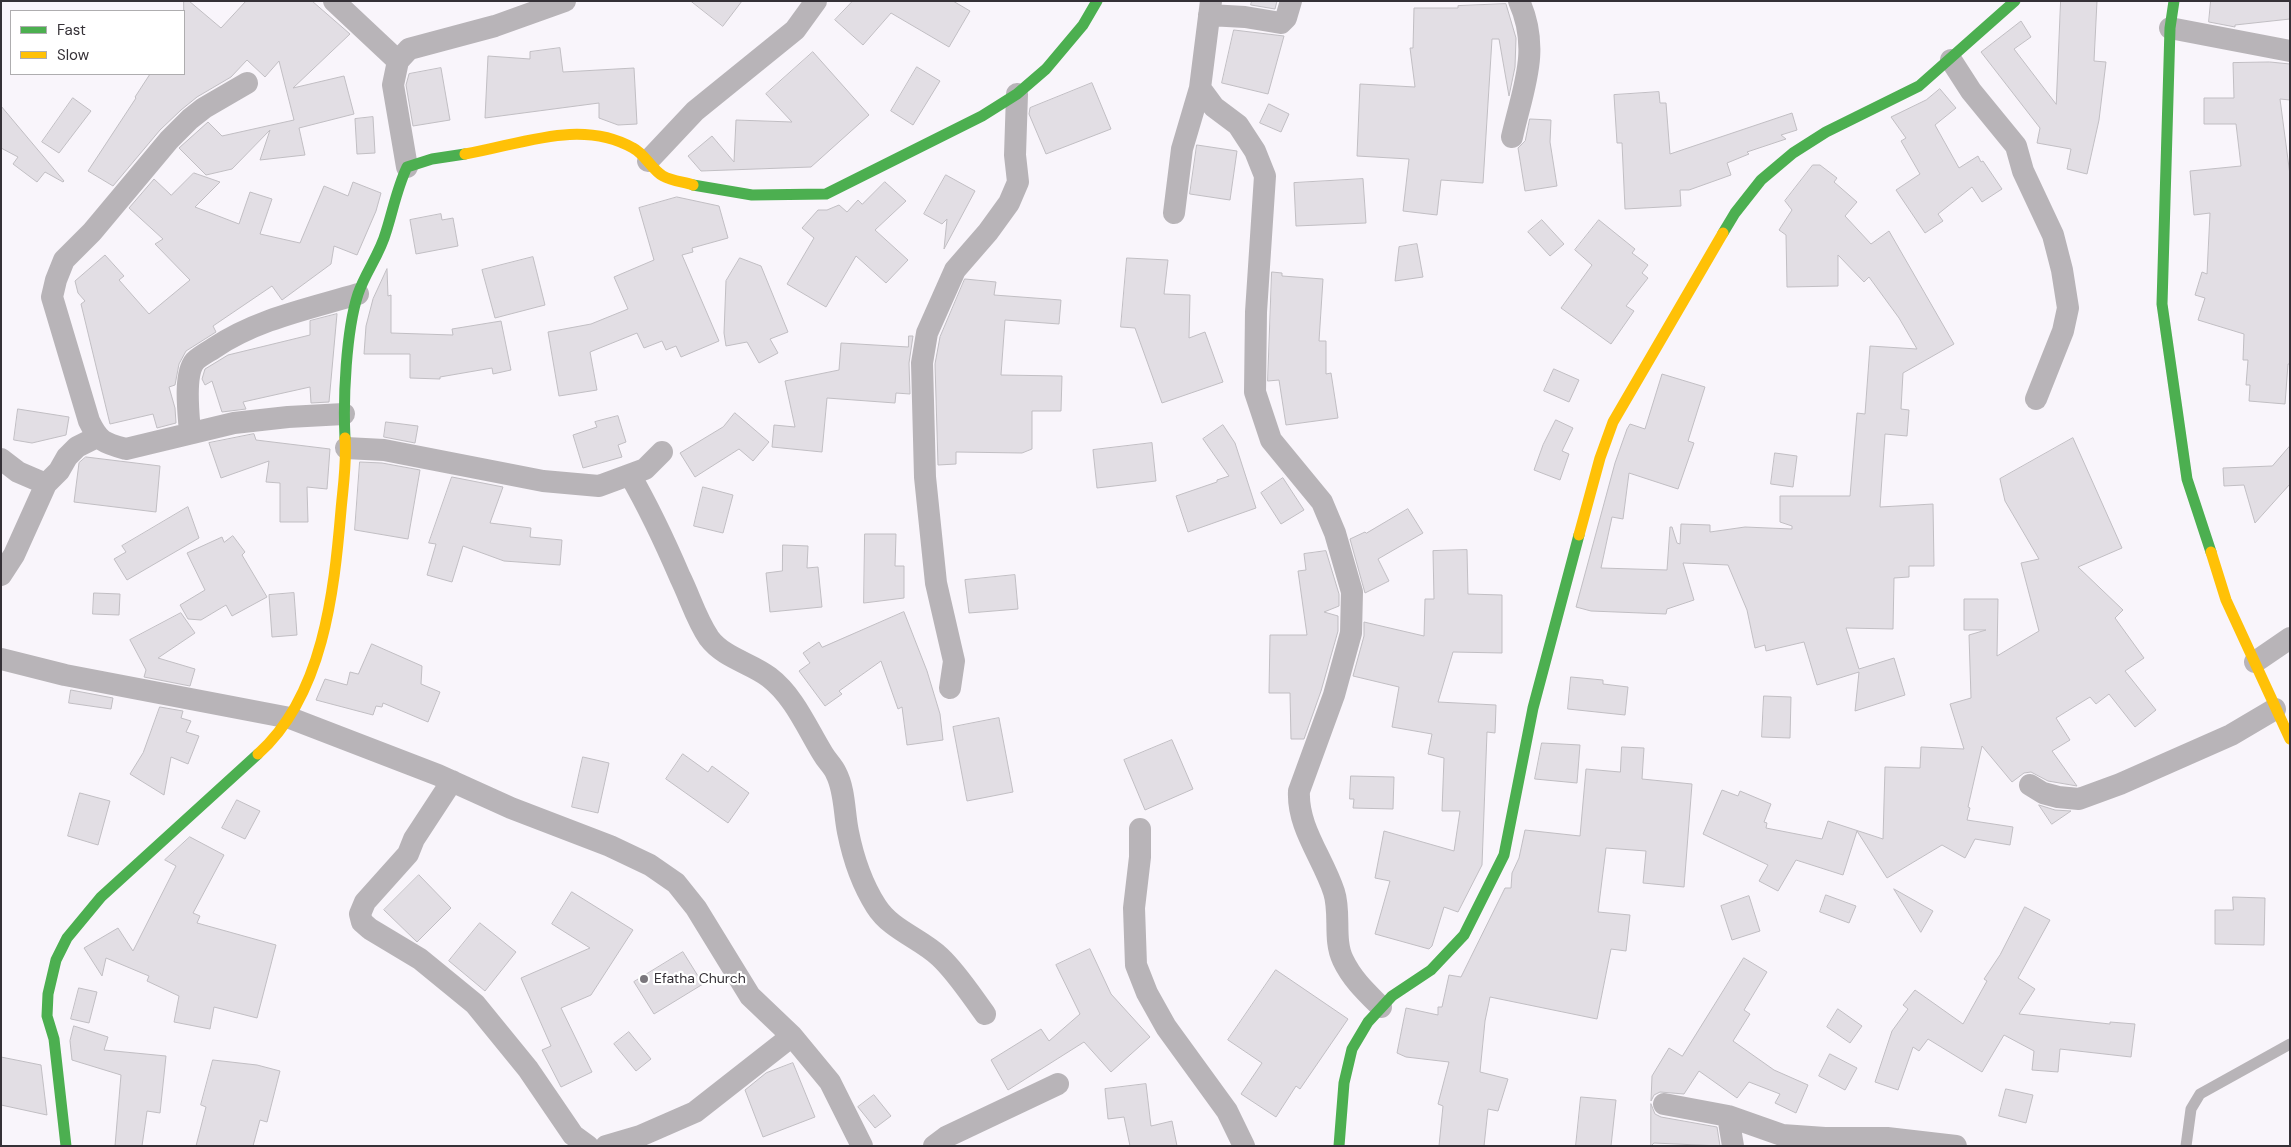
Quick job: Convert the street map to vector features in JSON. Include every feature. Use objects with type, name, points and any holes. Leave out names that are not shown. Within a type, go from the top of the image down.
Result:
[{"type":"street","points":[[334,1],[398,62]]},
{"type":"street","points":[[66,1146],[54,1039],[47,1016],[48,994],[56,960],[67,938],[101,896],[260,754],[290,718],[308,680],[327,617],[337,553],[346,448],[344,414],[351,324],[358,294],[386,234],[400,181],[407,167],[393,85],[398,62],[409,49],[495,26],[565,1]]},
{"type":"street","points":[[648,161],[695,111],[795,30],[816,1]]},
{"type":"street","points":[[407,167],[432,159],[494,149],[550,135],[600,134],[634,148],[663,176],[700,187],[752,195],[826,194],[982,116],[1018,94],[1046,69],[1083,25],[1097,1]]},
{"type":"street","points":[[1174,213],[1182,149],[1200,88],[1210,8],[1245,17],[1281,23],[1286,18],[1291,1]]},
{"type":"street","points":[[1512,137],[1530,58],[1530,34],[1519,1]]},
{"type":"street","points":[[1339,1146],[1343,1093],[1352,1049],[1368,1022],[1381,1007],[1392,996],[1431,970],[1464,935],[1504,855],[1533,708],[1600,458],[1614,422],[1735,213],[1762,180],[1793,153],[1826,132],[1919,86],[1951,60],[2015,1]]},
{"type":"street","points":[[2174,1],[2170,28],[2162,304],[2187,479],[2226,600],[2290,739]]},
{"type":"street","points":[[2170,28],[2290,51]]},
{"type":"street","points":[[1951,60],[1971,91],[2016,146],[2022,171],[2056,244],[2068,308],[2063,331],[2036,398]]},
{"type":"street","points":[[247,83],[204,108],[169,140],[92,232],[64,260],[52,297],[89,421],[97,437],[109,444],[126,449],[234,423],[288,417],[344,414]]},
{"type":"street","points":[[1200,88],[1214,107],[1238,125],[1255,151],[1265,176],[1256,312],[1255,392],[1271,440],[1322,502],[1335,532],[1352,592],[1351,633],[1334,695],[1300,791],[1298,805],[1306,830],[1334,892],[1341,958],[1355,981],[1381,1007]]},
{"type":"street","points":[[950,688],[954,661],[936,583],[925,477],[922,363],[927,333],[955,270],[988,232],[1009,203],[1018,182],[1015,155],[1018,94]]},
{"type":"street","points":[[190,433],[188,387],[194,362],[221,344],[251,328],[283,315],[358,294]]},
{"type":"street","points":[[1,575],[14,555],[46,484],[59,471],[67,457],[77,447],[97,437]]},
{"type":"street","points":[[346,448],[384,450],[543,481],[599,486],[646,469],[662,452]]},
{"type":"street","points":[[2,460],[18,472],[46,484]]},
{"type":"street","points":[[630,475],[656,522],[699,621],[711,640],[737,659],[770,677],[807,724],[823,755],[836,772],[841,789],[848,834],[861,878],[876,906],[892,925],[940,957],[969,991],[984,1014]]},
{"type":"street","points":[[2254,662],[2290,638]]},
{"type":"street","points":[[1,659],[65,675],[290,718],[452,781],[511,808],[610,846],[650,865],[676,883],[696,908],[750,996],[792,1036],[830,1082],[862,1146]]},
{"type":"street","points":[[2030,785],[2043,793],[2079,799],[2120,784],[2231,735],[2275,709]]},
{"type":"street","points":[[452,781],[414,839],[408,854],[365,902],[360,914],[362,922],[370,929],[420,959],[475,1004],[528,1069],[573,1135],[588,1146]]},
{"type":"street","points":[[1140,829],[1140,857],[1134,908],[1136,965],[1147,992],[1166,1027],[1227,1111],[1244,1146]]},
{"type":"street","points":[[606,1146],[640,1136],[694,1112],[792,1036]]},
{"type":"street","points":[[934,1146],[946,1137],[1058,1084]]},
{"type":"street","points":[[1664,1104],[1728,1116],[1782,1134],[1827,1142],[1887,1138],[1956,1146]]},
{"type":"street","points":[[1728,1116],[1734,1146]]},
{"type":"lane","points":[[2186,1146],[2192,1108],[2200,1094],[2290,1044]]},
{"type":"building","points":[[184,1],[189,1],[221,28],[246,1],[312,1],[350,34],[293,88],[344,76],[354,114],[299,128],[305,155],[260,160],[270,130],[232,169],[206,175],[179,148],[208,122],[222,136],[294,120],[279,61],[265,77],[247,60],[231,77],[197,97],[181,110],[160,130],[113,186],[88,171],[149,75],[185,75]]},
{"type":"building","points":[[691,1],[742,1],[723,26]]},
{"type":"building","points":[[853,1],[953,1],[970,11],[949,47],[891,13],[863,45],[835,20]]},
{"type":"building","points":[[1252,1],[1277,1],[1275,9],[1251,5]]},
{"type":"building","points":[[2061,1],[2097,1],[2094,61],[2106,62],[2099,120],[2087,174],[2067,169],[2071,149],[2037,143],[2040,128],[1981,52],[2021,21],[2031,37],[2014,49],[2056,104]]},
{"type":"building","points":[[2211,1],[2290,1],[2290,19],[2235,25],[2235,27],[2209,22]]},
{"type":"building","points":[[1506,4],[1516,38],[1515,67],[1509,96],[1499,39],[1492,39],[1483,183],[1441,180],[1437,215],[1403,211],[1409,159],[1357,156],[1360,84],[1415,87],[1410,48],[1413,48],[1414,8],[1458,8],[1458,6]]},
{"type":"building","points":[[1234,30],[1284,36],[1268,94],[1222,83]]},
{"type":"building","points":[[560,48],[563,72],[634,68],[637,124],[618,125],[599,118],[599,103],[485,118],[488,56],[530,59],[530,52]]},
{"type":"building","points":[[813,52],[869,115],[811,167],[701,171],[688,156],[712,136],[734,162],[736,120],[792,122],[766,94]]},
{"type":"building","points":[[2270,62],[2290,64],[2290,100],[2280,99],[2290,175],[2290,364],[2288,364],[2285,404],[2249,401],[2250,385],[2246,385],[2248,360],[2243,360],[2244,334],[2198,320],[2205,298],[2195,295],[2202,272],[2207,274],[2210,213],[2194,215],[2190,171],[2241,166],[2236,124],[2204,124],[2204,98],[2234,98],[2233,63]]},
{"type":"building","points":[[917,67],[940,81],[913,125],[891,111]]},
{"type":"building","points":[[441,68],[450,120],[413,126],[406,85],[409,74]]},
{"type":"building","points":[[1092,83],[1111,129],[1046,154],[1029,114],[1030,108]]},
{"type":"building","points":[[1940,89],[1956,108],[1935,125],[1959,168],[1978,156],[2002,189],[1982,202],[1972,187],[1938,214],[1943,221],[1925,233],[1896,190],[1920,174],[1901,141],[1906,138],[1891,117],[1926,100]]},
{"type":"building","points":[[1659,92],[1660,103],[1666,103],[1670,154],[1792,113],[1797,130],[1781,135],[1786,139],[1747,152],[1749,154],[1727,163],[1731,175],[1689,190],[1680,190],[1681,206],[1625,209],[1622,143],[1617,143],[1614,95]]},
{"type":"building","points":[[73,98],[91,111],[59,153],[42,142]]},
{"type":"building","points":[[1269,104],[1289,114],[1281,132],[1260,123]]},
{"type":"building","points":[[1,106],[63,182],[45,172],[37,182],[13,164],[18,157],[1,148]]},
{"type":"building","points":[[373,117],[375,153],[357,154],[355,119]]},
{"type":"building","points":[[1530,119],[1551,120],[1550,142],[1557,186],[1525,191],[1518,148],[1525,141]]},
{"type":"building","points":[[1197,145],[1237,151],[1230,200],[1190,194]]},
{"type":"building","points":[[1813,165],[1820,165],[1837,178],[1834,182],[1857,202],[1845,216],[1871,244],[1889,231],[1954,344],[1903,373],[1901,409],[1909,410],[1907,436],[1885,434],[1880,507],[1933,504],[1934,566],[1909,566],[1909,577],[1894,578],[1893,629],[1846,628],[1859,669],[1894,658],[1905,695],[1855,711],[1859,672],[1817,685],[1804,642],[1766,651],[1765,645],[1755,648],[1747,610],[1728,565],[1683,563],[1694,600],[1667,609],[1666,614],[1591,611],[1576,607],[1615,463],[1627,429],[1630,424],[1645,429],[1662,374],[1705,387],[1688,441],[1694,443],[1678,489],[1629,473],[1623,519],[1612,517],[1601,568],[1667,570],[1670,527],[1672,527],[1677,543],[1680,544],[1681,524],[1710,525],[1710,532],[1745,527],[1792,529],[1792,526],[1780,522],[1780,496],[1850,496],[1857,413],[1865,414],[1870,346],[1917,349],[1899,318],[1869,277],[1864,282],[1838,255],[1838,286],[1787,287],[1786,235],[1779,230],[1792,210],[1785,201]]},
{"type":"building","points":[[194,173],[220,182],[195,207],[239,224],[250,192],[272,199],[260,234],[300,243],[324,186],[348,196],[353,182],[381,193],[376,211],[357,255],[334,246],[331,264],[282,300],[272,286],[213,326],[216,332],[186,351],[179,364],[175,385],[169,387],[175,408],[176,423],[157,428],[153,414],[110,424],[81,304],[85,301],[78,293],[75,281],[105,255],[124,276],[119,280],[149,314],[190,280],[155,244],[163,239],[129,208],[154,179],[171,195]]},
{"type":"building","points":[[946,175],[975,191],[944,249],[947,219],[942,224],[924,214]]},
{"type":"building","points":[[1363,179],[1366,223],[1296,226],[1294,183]]},
{"type":"building","points":[[885,182],[906,201],[875,230],[908,260],[886,283],[856,256],[826,307],[787,284],[814,238],[802,228],[818,210],[827,210],[839,205],[847,212],[858,200],[862,204]]},
{"type":"building","points":[[677,197],[719,206],[728,238],[692,248],[693,252],[682,255],[719,341],[681,357],[676,346],[666,350],[662,341],[644,348],[637,333],[590,352],[597,390],[559,396],[548,332],[591,324],[628,309],[614,277],[654,260],[639,208]]},
{"type":"building","points":[[441,214],[442,220],[453,218],[458,246],[416,254],[410,220]]},
{"type":"building","points":[[1542,220],[1564,244],[1550,256],[1528,232]]},
{"type":"building","points":[[1599,220],[1635,249],[1632,253],[1648,265],[1642,273],[1648,278],[1626,306],[1634,311],[1611,344],[1561,308],[1592,265],[1575,250]]},
{"type":"building","points":[[1417,244],[1423,277],[1395,281],[1399,247]]},
{"type":"building","points":[[533,257],[545,305],[495,318],[482,270]]},
{"type":"building","points":[[740,258],[761,266],[788,332],[770,339],[778,353],[759,363],[747,342],[726,346],[724,333],[726,281]]},
{"type":"building","points":[[1127,258],[1168,260],[1164,294],[1190,295],[1189,338],[1205,332],[1223,382],[1162,403],[1135,328],[1121,327]]},
{"type":"building","points":[[387,269],[388,296],[391,295],[391,333],[453,335],[452,329],[501,321],[511,370],[493,374],[492,368],[440,377],[440,379],[410,378],[410,354],[364,354],[366,326],[373,299]]},
{"type":"building","points":[[1272,272],[1282,273],[1282,276],[1323,279],[1319,341],[1326,341],[1326,374],[1331,373],[1338,418],[1286,425],[1279,380],[1268,381]]},
{"type":"building","points":[[965,279],[996,282],[994,295],[1061,300],[1059,324],[1005,320],[1001,375],[1062,376],[1061,411],[1032,411],[1032,449],[1022,453],[956,452],[956,464],[938,465],[935,364],[940,337]]},
{"type":"building","points":[[337,314],[329,402],[311,403],[310,387],[243,402],[246,409],[222,412],[212,381],[205,385],[202,379],[205,369],[228,355],[310,335],[310,321]]},
{"type":"building","points":[[909,336],[913,336],[909,363],[910,394],[896,393],[895,403],[827,398],[822,452],[772,447],[774,425],[795,427],[785,381],[839,370],[841,343],[908,347]]},
{"type":"building","points":[[1554,369],[1579,380],[1569,402],[1544,391]]},
{"type":"building","points":[[18,409],[69,417],[66,435],[32,443],[14,440]]},
{"type":"building","points":[[735,413],[769,442],[753,461],[739,449],[695,477],[680,453],[723,427]]},
{"type":"building","points":[[618,416],[626,442],[618,445],[622,457],[583,468],[573,435],[597,427],[595,422]]},
{"type":"building","points":[[1556,420],[1573,428],[1562,451],[1569,454],[1560,480],[1534,470],[1543,445]]},
{"type":"building","points":[[386,422],[418,426],[415,443],[384,437]]},
{"type":"building","points":[[1223,425],[1235,443],[1256,508],[1188,532],[1176,496],[1229,476],[1203,439]]},
{"type":"building","points":[[254,434],[256,440],[330,449],[327,489],[307,487],[308,522],[280,522],[280,483],[266,482],[269,461],[221,478],[209,443]]},
{"type":"building","points":[[2073,438],[2122,548],[2078,567],[2123,610],[2115,618],[2144,658],[2125,671],[2156,710],[2135,727],[2109,694],[2096,704],[2090,697],[2056,718],[2070,740],[2052,751],[2077,786],[2048,781],[2031,772],[2024,773],[2012,782],[1982,746],[1968,807],[1970,808],[1967,820],[2013,827],[2010,845],[1975,839],[1965,858],[1942,845],[1887,878],[1857,831],[1843,875],[1796,860],[1778,891],[1759,881],[1768,865],[1703,834],[1722,790],[1738,796],[1740,791],[1771,804],[1764,822],[1767,823],[1766,828],[1822,839],[1828,821],[1883,839],[1885,767],[1920,768],[1921,747],[1964,749],[1950,704],[1971,698],[1969,635],[1986,630],[1964,630],[1964,599],[1998,599],[1997,656],[2039,631],[2021,563],[2039,559],[2005,501],[2000,479]]},
{"type":"building","points":[[1152,443],[1156,481],[1097,488],[1093,450]]},
{"type":"building","points":[[2290,446],[2290,484],[2255,523],[2244,485],[2224,486],[2223,468],[2272,466]]},
{"type":"building","points":[[1775,453],[1797,456],[1793,487],[1771,484]]},
{"type":"building","points":[[86,457],[160,466],[156,512],[74,502],[79,463]]},
{"type":"building","points":[[360,462],[382,463],[420,470],[408,539],[355,530]]},
{"type":"building","points":[[452,477],[503,487],[490,523],[531,528],[530,537],[562,540],[560,565],[504,561],[463,546],[452,582],[427,575],[436,544],[429,543]]},
{"type":"building","points":[[1283,478],[1304,510],[1281,524],[1261,493]]},
{"type":"building","points":[[703,487],[733,495],[723,533],[694,526]]},
{"type":"building","points":[[188,507],[199,538],[127,580],[114,559],[126,552],[122,546]]},
{"type":"building","points":[[1408,509],[1423,533],[1378,559],[1389,581],[1365,593],[1350,539],[1366,533]]},
{"type":"building","points":[[865,534],[896,534],[895,566],[904,566],[904,598],[864,603]]},
{"type":"building","points":[[233,536],[245,552],[242,555],[267,597],[232,616],[226,605],[201,620],[188,619],[180,605],[205,590],[187,553],[222,537],[224,542]]},
{"type":"building","points":[[783,545],[808,546],[807,568],[818,567],[822,607],[770,612],[766,573],[782,571]]},
{"type":"building","points":[[1467,550],[1468,594],[1502,595],[1502,653],[1453,652],[1438,702],[1496,705],[1495,733],[1487,732],[1482,865],[1458,912],[1444,907],[1432,946],[1429,949],[1375,934],[1390,881],[1375,878],[1384,831],[1454,851],[1460,811],[1442,811],[1444,758],[1428,754],[1432,734],[1392,727],[1399,687],[1353,676],[1364,636],[1364,622],[1424,636],[1425,599],[1434,599],[1433,551]]},
{"type":"building","points":[[1326,551],[1339,594],[1339,606],[1324,612],[1338,616],[1338,631],[1321,691],[1304,739],[1291,739],[1290,693],[1269,693],[1270,635],[1307,635],[1298,571],[1306,570],[1304,554]]},
{"type":"building","points":[[1015,575],[1018,609],[969,613],[965,580]]},
{"type":"building","points":[[94,593],[120,594],[119,615],[93,614]]},
{"type":"building","points":[[294,593],[297,635],[272,637],[269,595]]},
{"type":"building","points":[[904,612],[927,671],[940,714],[943,740],[907,745],[902,707],[898,709],[881,661],[839,691],[842,694],[825,706],[799,671],[810,663],[803,653],[819,642],[822,647]]},
{"type":"building","points":[[181,613],[195,633],[158,658],[195,669],[190,686],[144,677],[146,670],[130,640]]},
{"type":"building","points":[[372,644],[422,666],[421,684],[440,692],[428,722],[383,703],[382,707],[376,706],[373,715],[316,700],[325,679],[347,685],[350,672],[358,674]]},
{"type":"building","points":[[1571,677],[1603,680],[1603,684],[1628,687],[1625,715],[1568,709]]},
{"type":"building","points":[[71,690],[113,698],[111,709],[69,703]]},
{"type":"building","points":[[1764,696],[1791,697],[1790,738],[1762,737]]},
{"type":"building","points":[[160,707],[183,711],[181,718],[191,721],[186,732],[199,736],[188,764],[171,757],[164,795],[130,774],[143,753]]},
{"type":"building","points":[[999,718],[1013,792],[967,801],[953,727]]},
{"type":"building","points":[[1172,740],[1193,789],[1145,810],[1124,760]]},
{"type":"building","points":[[1542,743],[1580,745],[1577,783],[1535,779]]},
{"type":"building","points":[[1622,747],[1644,748],[1642,779],[1692,784],[1684,887],[1643,883],[1646,851],[1606,848],[1598,912],[1630,915],[1626,951],[1611,949],[1597,1019],[1490,997],[1485,1021],[1480,1072],[1508,1079],[1498,1111],[1488,1109],[1484,1146],[1439,1146],[1443,1106],[1438,1104],[1449,1062],[1406,1057],[1397,1053],[1406,1008],[1438,1015],[1438,1007],[1442,1007],[1449,975],[1461,977],[1505,888],[1511,888],[1512,873],[1519,858],[1525,830],[1580,836],[1586,769],[1620,772]]},
{"type":"building","points":[[683,754],[708,772],[712,766],[749,793],[728,823],[666,779]]},
{"type":"building","points":[[583,757],[609,763],[598,813],[572,807]]},
{"type":"building","points":[[1351,776],[1394,777],[1393,809],[1353,808],[1354,799],[1350,799]]},
{"type":"building","points":[[80,793],[110,801],[98,845],[68,836]]},
{"type":"building","points":[[237,800],[260,811],[245,839],[222,828]]},
{"type":"building","points":[[2039,805],[2055,810],[2071,811],[2052,824]]},
{"type":"building","points":[[190,837],[224,855],[193,913],[200,916],[197,923],[276,945],[257,1018],[214,1007],[210,1029],[174,1022],[179,996],[147,981],[149,976],[106,958],[102,976],[84,948],[118,928],[133,951],[176,866],[165,860]]},
{"type":"building","points":[[419,875],[451,908],[417,942],[384,910]]},
{"type":"building","points":[[1894,889],[1933,911],[1921,932]]},
{"type":"building","points":[[572,892],[633,930],[591,995],[561,1008],[592,1072],[561,1087],[542,1050],[551,1046],[521,978],[590,948],[552,924]]},
{"type":"building","points":[[1826,895],[1856,906],[1849,923],[1820,912]]},
{"type":"building","points":[[1749,896],[1760,931],[1732,940],[1721,906]]},
{"type":"building","points":[[2233,897],[2265,898],[2264,945],[2215,944],[2215,910],[2233,910]]},
{"type":"building","points":[[2025,907],[2050,920],[2018,978],[2035,989],[2019,1014],[2110,1024],[2110,1022],[2135,1024],[2131,1057],[2060,1049],[2058,1072],[2032,1070],[2034,1051],[2004,1035],[1982,1072],[1928,1039],[1919,1051],[1913,1047],[1898,1090],[1875,1082],[1892,1031],[1908,1009],[1903,1005],[1915,990],[1963,1024],[1987,981],[1984,979],[2000,955]]},
{"type":"building","points":[[480,923],[516,952],[485,991],[449,961]]},
{"type":"building","points":[[1090,949],[1111,994],[1150,1037],[1111,1072],[1084,1042],[1008,1090],[991,1060],[1041,1029],[1049,1041],[1080,1014],[1056,965]]},
{"type":"building","points":[[683,952],[703,984],[654,1014],[634,982]]},
{"type":"building","points":[[1744,958],[1767,972],[1744,1010],[1750,1014],[1733,1041],[1774,1070],[1808,1085],[1796,1113],[1775,1103],[1780,1094],[1749,1082],[1737,1098],[1699,1071],[1684,1094],[1660,1092],[1654,1095],[1651,1101],[1652,1076],[1669,1048],[1682,1056]]},
{"type":"building","points":[[1276,970],[1348,1019],[1300,1089],[1296,1086],[1276,1117],[1241,1094],[1262,1063],[1228,1040]]},
{"type":"building","points":[[79,988],[97,992],[89,1023],[71,1019]]},
{"type":"building","points":[[1838,1009],[1862,1026],[1850,1043],[1827,1027]]},
{"type":"building","points":[[74,1026],[108,1037],[104,1050],[166,1056],[160,1113],[147,1111],[142,1146],[115,1146],[121,1075],[72,1060],[70,1041]]},
{"type":"building","points":[[629,1032],[651,1059],[636,1071],[614,1044]]},
{"type":"building","points":[[1830,1054],[1857,1068],[1845,1090],[1819,1076]]},
{"type":"building","points":[[1,1057],[41,1065],[47,1115],[1,1105]]},
{"type":"building","points":[[213,1060],[257,1065],[280,1071],[267,1122],[260,1120],[253,1146],[196,1146],[206,1107],[201,1105]]},
{"type":"building","points":[[793,1063],[815,1117],[763,1137],[745,1090],[766,1073]]},
{"type":"building","points":[[1146,1084],[1151,1126],[1172,1121],[1177,1146],[1130,1146],[1124,1117],[1108,1119],[1105,1089]]},
{"type":"building","points":[[2006,1089],[2033,1095],[2026,1123],[1999,1116]]},
{"type":"building","points":[[874,1095],[891,1116],[875,1128],[858,1107]]},
{"type":"building","points":[[1581,1097],[1616,1100],[1611,1146],[1576,1146]]},
{"type":"building","points":[[1651,1104],[1655,1114],[1661,1117],[1717,1127],[1720,1146],[1654,1143],[1651,1146]]},
{"type":"traffic: fast","points":[[693,185],[752,195],[826,194],[982,116],[1017,94],[1046,69],[1083,25],[1097,1]]},
{"type":"traffic: fast","points":[[1723,233],[1735,213],[1761,180],[1793,153],[1826,132],[1919,86],[2015,1]]},
{"type":"traffic: fast","points":[[2174,1],[2170,28],[2162,304],[2187,479],[2211,552]]},
{"type":"traffic: fast","points":[[345,438],[346,365],[354,309],[361,286],[383,240],[407,167],[432,159],[465,154]]},
{"type":"traffic: fast","points":[[1339,1146],[1344,1083],[1352,1049],[1368,1022],[1392,996],[1431,970],[1464,935],[1504,855],[1533,708],[1579,535]]},
{"type":"traffic: fast","points":[[66,1146],[54,1039],[47,1016],[48,994],[56,960],[67,938],[101,897],[258,754]]},
{"type":"traffic: slow","points":[[465,154],[550,136],[592,135],[613,139],[633,148],[663,176],[693,185]]},
{"type":"traffic: slow","points":[[1579,535],[1600,458],[1613,422],[1723,233]]},
{"type":"traffic: slow","points":[[258,754],[280,730],[297,703],[311,673],[321,641],[329,608],[338,542],[345,465],[345,438]]},
{"type":"traffic: slow","points":[[2211,552],[2226,600],[2290,739]]},
{"type":"place","name":"Efatha Church","points":[[644,979]]}]
